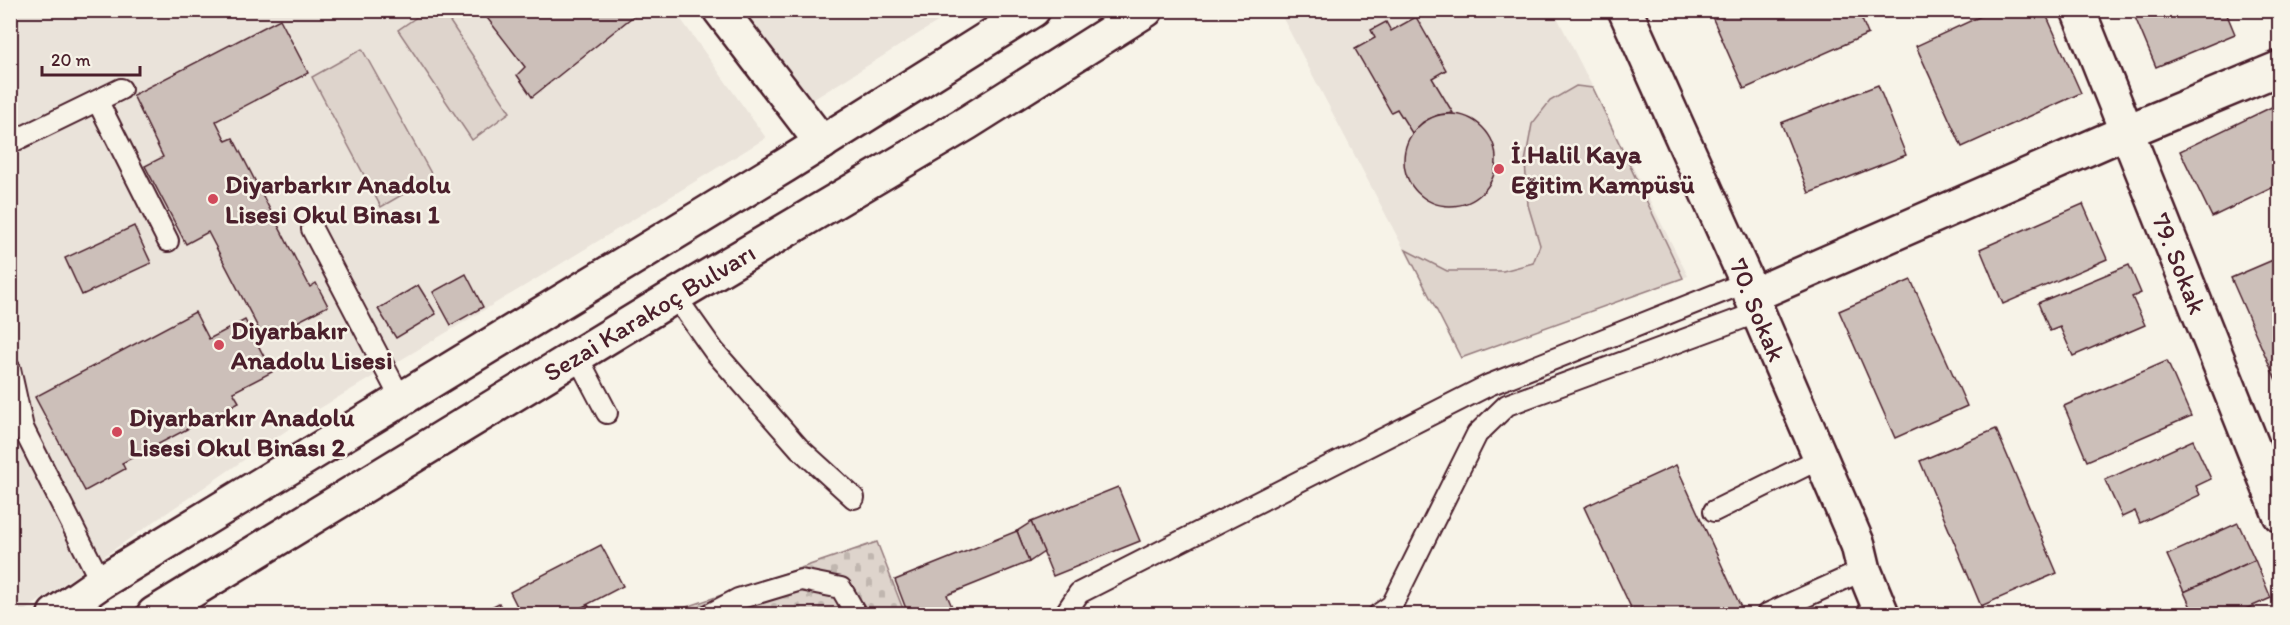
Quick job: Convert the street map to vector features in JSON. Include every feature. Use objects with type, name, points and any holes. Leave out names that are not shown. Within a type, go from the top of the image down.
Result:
[{"type":"street","points":[[720,10],[822,143]]},
{"type":"street","points":[[55,615],[100,582],[822,143],[1033,10]]},
{"type":"street","name":"Sezai Karakoç Bulvarı","points":[[154,615],[675,296],[967,123],[1146,10]]},
{"type":"street","name":"70. Sokak","points":[[1625,10],[1752,297],[1858,545],[1864,570],[1882,615]]},
{"type":"street","name":"79. Sokak","points":[[2078,10],[2270,464],[2280,516]]},
{"type":"street","points":[[1752,297],[2128,131],[2280,68]]},
{"type":"lane","points":[[10,142],[122,90]]},
{"type":"lane","points":[[98,102],[168,241]]},
{"type":"lane","points":[[312,229],[401,399]]},
{"type":"lane","points":[[675,296],[714,351],[799,448],[854,498]]},
{"type":"lane","points":[[1065,615],[1079,593],[1489,386],[1752,297]]},
{"type":"lane","points":[[1379,615],[1392,605],[1478,434],[1507,405],[1752,297]]},
{"type":"lane","points":[[577,356],[607,413]]},
{"type":"lane","points":[[10,369],[17,426],[100,582]]},
{"type":"lane","points":[[1714,511],[1821,458]]},
{"type":"lane","points":[[1767,615],[1864,570]]},
{"type":"lane","points":[[710,615],[738,599],[801,580],[841,588],[856,615]]},
{"type":"shaded area","name":"Diyarbakır Anadolu Lisesi","points":[[10,11],[675,11],[766,138],[312,413],[20,614],[11,614]]},
{"type":"shaded area","points":[[738,11],[955,11],[806,104]]},
{"type":"shaded area","name":"İ.Halil Kaya Eğitim Kampüsü","points":[[1279,11],[1554,11],[1688,276],[1461,358]]},
{"type":"green space","points":[[427,10],[443,11],[510,112],[472,140],[398,30]]},
{"type":"green space","points":[[362,49],[433,177],[381,207],[312,77]]},
{"type":"green space","points":[[1576,86],[1593,88],[1683,278],[1461,358],[1406,250],[1447,271],[1503,271],[1533,263],[1540,245],[1528,205],[1525,162],[1532,124],[1550,101]]},
{"type":"green space","points":[[877,542],[905,614],[666,614]]},
{"type":"building","points":[[481,10],[641,10],[532,97],[517,75],[525,67]]},
{"type":"building","points":[[1709,10],[1858,10],[1868,34],[1744,89]]},
{"type":"building","points":[[1994,10],[2044,10],[2081,93],[1962,147],[1916,46]]},
{"type":"building","points":[[2132,10],[2225,10],[2235,34],[2156,67]]},
{"type":"building","points":[[1416,17],[1446,70],[1432,78],[1453,113],[1438,115],[1423,122],[1412,133],[1397,109],[1391,112],[1355,49],[1375,38],[1371,30],[1386,22],[1391,31]]},
{"type":"building","name":"Diyarbarkır Anadolu Lisesi Okul Binası 1","points":[[280,19],[308,73],[216,121],[226,141],[233,138],[310,287],[316,283],[328,306],[264,339],[208,232],[186,244],[145,166],[163,157],[133,95]]},
{"type":"building","points":[[1878,85],[1906,155],[1809,193],[1781,123]]},
{"type":"building","points":[[2280,103],[2280,184],[2212,217],[2180,151]]},
{"type":"building","points":[[1450,114],[1468,117],[1483,127],[1493,142],[1496,160],[1493,178],[1483,193],[1468,203],[1450,206],[1432,203],[1417,193],[1407,178],[1404,160],[1407,142],[1417,127],[1432,117]]},
{"type":"building","points":[[2083,204],[2107,259],[2003,304],[1980,249]]},
{"type":"building","points":[[134,226],[151,263],[82,295],[65,258]]},
{"type":"building","points":[[2280,257],[2280,389],[2231,278]]},
{"type":"building","points":[[2129,265],[2141,293],[2132,297],[2145,325],[2073,356],[2060,327],[2050,331],[2038,303]]},
{"type":"building","points":[[466,274],[483,307],[451,325],[433,292]]},
{"type":"building","points":[[1911,280],[1967,406],[1895,438],[1839,311]]},
{"type":"building","points":[[418,285],[436,314],[396,338],[378,309]]},
{"type":"building","name":"Diyarbarkır Anadolu Lisesi Okul Binası 2","points":[[195,312],[209,339],[245,320],[272,372],[233,392],[239,402],[122,463],[125,469],[85,491],[35,397]]},
{"type":"building","points":[[2167,361],[2191,416],[2087,461],[2064,406]]},
{"type":"building","points":[[1996,429],[2057,573],[1981,606],[1920,461]]},
{"type":"building","points":[[2193,440],[2211,479],[2196,486],[2200,495],[2140,523],[2135,511],[2122,517],[2105,480]]},
{"type":"building","points":[[1676,465],[1744,614],[1634,614],[1584,507]]},
{"type":"building","points":[[1118,487],[1140,541],[1053,576],[1031,522]]},
{"type":"building","points":[[1031,522],[1044,552],[1029,562],[1017,531]]},
{"type":"building","points":[[2238,523],[2255,560],[2184,592],[2167,555]]},
{"type":"building","points":[[1017,531],[1029,562],[947,595],[955,614],[908,614],[895,580]]},
{"type":"building","points":[[601,545],[623,586],[569,614],[521,614],[510,592]]},
{"type":"building","points":[[2255,560],[2271,598],[2234,614],[2194,614],[2184,592]]},
{"type":"building","points":[[499,603],[504,614],[477,614]]},
{"type":"building","points":[[588,605],[594,614],[569,614]]},
{"type":"place","name":"İ.Halil Kaya Eğitim Kampüsü","points":[[1499,169]]},
{"type":"place","name":"Diyarbarkır Anadolu Lisesi Okul Binası 1","points":[[213,199]]},
{"type":"place","name":"Diyarbakır Anadolu Lisesi","points":[[219,345]]},
{"type":"place","name":"Diyarbarkır Anadolu Lisesi Okul Binası 2","points":[[117,432]]}]
